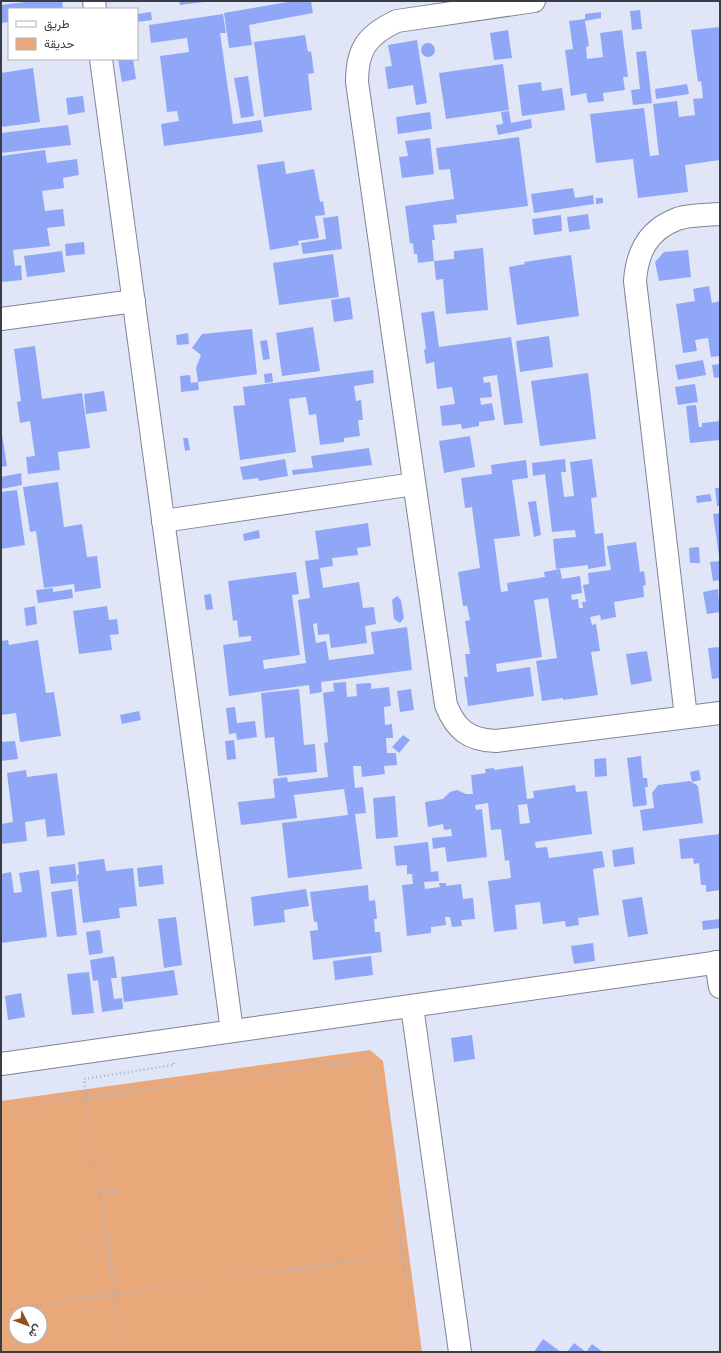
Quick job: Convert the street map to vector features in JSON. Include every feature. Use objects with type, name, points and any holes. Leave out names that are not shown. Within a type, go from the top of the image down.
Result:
[{"type":"street","points":[[534,1],[397,21],[383,27],[371,37],[362,50],[357,66],[357,82],[446,705],[451,718],[459,728],[470,736],[483,740],[496,741],[720,713]]},
{"type":"street","points":[[101,60],[232,1032]]},
{"type":"street","points":[[686,717],[635,281],[636,265],[642,249],[651,236],[664,226],[678,219],[720,214]]},
{"type":"street","points":[[1,319],[134,301]]},
{"type":"street","points":[[163,521],[414,484]]},
{"type":"street","points":[[1,1064],[718,962],[720,987]]},
{"type":"street","points":[[412,1006],[460,1352]]},
{"type":"path","points":[[123,1352],[84,1080],[174,1065],[170,1040]]},
{"type":"path","points":[[1,1109],[366,1060],[374,1066],[376,1070],[416,1352]]},
{"type":"path","points":[[69,1167],[96,1163]]},
{"type":"path","points":[[100,1194],[123,1190]]},
{"type":"path","points":[[79,1235],[106,1232]]},
{"type":"path","points":[[335,1241],[338,1263]]},
{"type":"path","points":[[1,1310],[403,1254]]},
{"type":"green space","points":[[370,1050],[383,1061],[422,1352],[1,1352],[1,1101]]},
{"type":"building","points":[[33,1],[62,1],[63,8],[8,8],[8,22],[1,23],[1,5]]},
{"type":"building","points":[[179,1],[204,1],[204,2],[180,5]]},
{"type":"building","points":[[294,1],[311,1],[313,13],[249,25],[252,45],[229,48],[224,13]]},
{"type":"building","points":[[640,10],[642,29],[632,30],[630,11]]},
{"type":"building","points":[[151,12],[152,20],[138,22],[138,14]]},
{"type":"building","points":[[601,12],[601,18],[585,21],[589,46],[586,47],[587,59],[603,57],[600,33],[622,30],[628,77],[623,77],[625,90],[603,93],[604,101],[588,103],[586,93],[571,96],[565,50],[573,49],[569,21],[585,19],[585,14]]},
{"type":"building","points":[[223,14],[226,33],[220,33],[233,124],[261,120],[263,132],[164,146],[161,124],[179,121],[177,111],[167,112],[160,56],[189,52],[187,38],[151,43],[149,25]]},
{"type":"building","points":[[720,27],[720,160],[685,165],[688,192],[638,198],[633,159],[596,163],[590,114],[644,108],[650,156],[659,155],[653,104],[677,101],[679,117],[695,115],[693,99],[703,98],[701,81],[698,82],[691,30]]},
{"type":"building","points":[[508,30],[512,58],[494,60],[490,33]]},
{"type":"building","points":[[305,35],[308,52],[311,51],[314,73],[308,74],[312,110],[264,117],[254,42]]},
{"type":"building","points":[[417,40],[427,103],[416,105],[413,85],[388,89],[385,67],[392,66],[388,45]]},
{"type":"building","points":[[428,43],[433,45],[435,50],[433,55],[428,57],[423,55],[421,50],[423,45]]},
{"type":"building","points":[[646,51],[652,103],[633,105],[631,90],[640,89],[636,52]]},
{"type":"building","points":[[118,60],[133,60],[136,79],[122,82]]},
{"type":"building","points":[[503,64],[509,110],[446,119],[439,73]]},
{"type":"building","points":[[33,68],[40,122],[1,127],[1,73]]},
{"type":"building","points":[[248,76],[254,116],[241,118],[234,78]]},
{"type":"building","points":[[541,82],[542,91],[562,88],[565,110],[522,116],[518,85]]},
{"type":"building","points":[[687,84],[689,94],[656,99],[655,89]]},
{"type":"building","points":[[83,96],[85,112],[68,115],[66,98]]},
{"type":"building","points":[[509,111],[511,123],[531,119],[532,128],[498,135],[496,125],[503,124],[501,112]]},
{"type":"building","points":[[430,112],[432,129],[398,134],[396,117]]},
{"type":"building","points":[[68,125],[71,145],[1,153],[1,133]]},
{"type":"building","points":[[519,137],[528,206],[456,215],[457,223],[433,225],[435,240],[432,240],[434,261],[418,263],[417,254],[414,254],[413,243],[410,244],[405,206],[454,199],[450,169],[439,170],[436,148]]},
{"type":"building","points":[[430,138],[434,174],[402,178],[399,157],[408,156],[405,141]]},
{"type":"building","points":[[45,150],[47,163],[77,159],[79,175],[63,178],[64,188],[42,191],[45,211],[63,209],[65,226],[47,228],[50,246],[13,250],[15,266],[21,265],[22,280],[2,282],[1,156]]},
{"type":"building","points":[[284,161],[286,174],[314,169],[320,202],[323,201],[325,215],[315,216],[319,238],[298,241],[299,245],[270,250],[257,165]]},
{"type":"building","points":[[573,188],[575,198],[593,195],[594,204],[534,213],[531,194]]},
{"type":"building","points":[[596,198],[603,198],[603,203],[596,204]]},
{"type":"building","points":[[588,214],[590,229],[569,232],[567,217]]},
{"type":"building","points":[[561,215],[562,231],[534,235],[532,219]]},
{"type":"building","points":[[338,216],[342,249],[303,254],[301,243],[326,239],[323,218]]},
{"type":"building","points":[[84,242],[85,254],[66,256],[65,244]]},
{"type":"building","points":[[483,248],[488,310],[446,314],[443,279],[436,280],[434,261],[454,259],[454,251]]},
{"type":"building","points":[[688,250],[691,277],[659,281],[655,262],[664,252]]},
{"type":"building","points":[[62,251],[65,272],[27,277],[24,256]]},
{"type":"building","points":[[333,254],[339,297],[279,305],[273,263]]},
{"type":"building","points":[[571,255],[579,316],[517,325],[509,267],[525,264],[524,262]]},
{"type":"building","points":[[709,286],[712,303],[720,301],[720,356],[711,357],[708,338],[695,340],[697,351],[683,353],[676,304],[695,301],[693,289]]},
{"type":"building","points":[[350,297],[353,319],[334,322],[331,300]]},
{"type":"building","points":[[434,311],[439,347],[511,337],[523,423],[504,425],[497,375],[483,377],[484,383],[490,382],[492,397],[480,398],[481,405],[492,403],[495,420],[479,422],[479,426],[462,429],[461,424],[442,426],[440,406],[455,404],[452,387],[437,389],[434,362],[426,364],[424,350],[426,349],[421,313]]},
{"type":"building","points":[[313,327],[320,371],[282,376],[276,333]]},
{"type":"building","points":[[252,329],[257,374],[198,382],[196,368],[201,355],[192,348],[202,334]]},
{"type":"building","points":[[188,333],[189,344],[177,345],[176,335]]},
{"type":"building","points":[[549,336],[553,367],[520,372],[516,341]]},
{"type":"building","points":[[267,340],[270,359],[263,360],[260,341]]},
{"type":"building","points":[[35,346],[42,399],[82,393],[90,448],[58,452],[60,470],[28,474],[26,457],[35,456],[30,421],[20,423],[17,402],[21,401],[14,349]]},
{"type":"building","points":[[703,360],[706,375],[678,380],[675,365]]},
{"type":"building","points":[[720,364],[720,377],[714,378],[712,365]]},
{"type":"building","points":[[373,370],[374,383],[354,386],[356,401],[361,400],[363,420],[358,420],[360,436],[344,438],[344,442],[320,445],[316,414],[309,415],[306,397],[289,399],[296,452],[240,460],[233,406],[245,405],[243,387]]},
{"type":"building","points":[[272,373],[273,382],[265,383],[264,374]]},
{"type":"building","points":[[588,373],[596,439],[540,446],[531,381]]},
{"type":"building","points":[[190,375],[191,383],[198,382],[199,390],[181,392],[180,376]]},
{"type":"building","points":[[695,384],[698,402],[678,405],[675,387]]},
{"type":"building","points":[[104,391],[107,411],[86,414],[84,394]]},
{"type":"building","points":[[696,405],[699,427],[702,427],[702,423],[720,421],[720,440],[690,443],[686,406]]},
{"type":"building","points":[[1,428],[7,466],[1,467]]},
{"type":"building","points":[[470,436],[475,467],[444,473],[439,441]]},
{"type":"building","points":[[183,438],[188,438],[190,450],[185,451]]},
{"type":"building","points":[[369,448],[372,465],[293,475],[292,470],[313,468],[311,456]]},
{"type":"building","points":[[285,459],[288,476],[259,481],[258,478],[243,480],[240,467]]},
{"type":"building","points":[[565,459],[566,472],[561,472],[564,497],[574,496],[570,462],[592,459],[597,497],[591,498],[595,534],[603,533],[606,566],[588,569],[588,565],[556,569],[553,539],[576,537],[575,530],[552,532],[545,474],[533,476],[532,463]]},
{"type":"building","points":[[526,460],[528,478],[512,480],[520,536],[494,539],[501,592],[508,591],[507,583],[545,577],[544,572],[560,569],[562,579],[580,576],[582,593],[571,595],[572,600],[578,599],[579,608],[583,608],[582,602],[586,602],[583,585],[589,584],[588,573],[611,570],[607,546],[636,542],[640,572],[644,571],[646,585],[643,586],[644,597],[614,602],[616,617],[601,620],[600,615],[590,617],[592,625],[596,624],[600,651],[591,652],[598,695],[563,700],[563,698],[542,701],[536,661],[557,658],[548,598],[534,600],[542,657],[496,664],[497,672],[530,667],[534,696],[468,706],[464,677],[468,677],[465,654],[470,654],[465,621],[470,620],[467,606],[463,606],[458,572],[480,568],[472,507],[465,508],[461,478],[492,474],[491,465]]},
{"type":"building","points":[[21,473],[22,485],[1,489],[1,477]]},
{"type":"building","points":[[58,482],[64,527],[82,524],[87,557],[97,556],[101,588],[75,592],[74,584],[44,588],[36,531],[30,532],[23,487]]},
{"type":"building","points":[[715,488],[720,488],[720,506],[717,506]]},
{"type":"building","points":[[17,490],[25,545],[1,549],[1,492]]},
{"type":"building","points":[[710,494],[712,501],[697,503],[696,496]]},
{"type":"building","points":[[536,501],[541,535],[534,537],[528,502]]},
{"type":"building","points":[[720,513],[720,556],[719,556],[713,514]]},
{"type":"building","points":[[368,523],[371,546],[357,548],[358,555],[332,558],[333,566],[320,568],[323,588],[359,582],[363,608],[374,607],[376,624],[365,626],[367,643],[331,648],[329,634],[318,635],[317,623],[313,624],[316,643],[326,641],[329,660],[374,654],[371,632],[407,627],[412,670],[321,682],[322,692],[310,694],[309,685],[229,696],[223,645],[251,641],[251,636],[239,637],[237,620],[233,621],[228,581],[296,572],[299,594],[292,595],[300,655],[263,660],[264,669],[306,663],[298,600],[310,598],[305,561],[319,559],[315,531]]},
{"type":"building","points":[[259,530],[260,538],[244,541],[243,534]]},
{"type":"building","points":[[699,547],[700,563],[690,563],[689,548]]},
{"type":"building","points":[[720,561],[720,580],[713,581],[710,562]]},
{"type":"building","points":[[53,588],[53,592],[72,589],[73,598],[38,603],[36,590]]},
{"type":"building","points":[[718,589],[720,612],[707,614],[703,592]]},
{"type":"building","points":[[211,594],[213,609],[206,610],[204,595]]},
{"type":"building","points":[[397,596],[401,600],[404,618],[400,623],[394,619],[392,600]]},
{"type":"building","points":[[35,606],[37,624],[26,626],[24,608]]},
{"type":"building","points":[[107,606],[109,620],[117,619],[119,634],[110,635],[112,650],[79,654],[73,611]]},
{"type":"building","points":[[8,640],[9,645],[38,640],[46,693],[54,692],[61,736],[20,742],[16,713],[1,715],[1,641]]},
{"type":"building","points":[[720,647],[720,678],[712,679],[708,648]]},
{"type":"building","points":[[647,651],[652,681],[631,685],[626,654]]},
{"type":"building","points":[[346,682],[347,697],[357,696],[356,684],[371,683],[371,689],[389,687],[391,706],[384,707],[385,725],[392,724],[393,738],[386,738],[387,753],[396,753],[397,765],[384,766],[385,774],[362,777],[361,766],[353,766],[355,788],[363,787],[366,813],[355,814],[362,869],[288,878],[282,823],[348,815],[344,789],[294,795],[297,818],[241,825],[238,802],[275,798],[273,779],[287,777],[288,782],[328,777],[324,743],[328,742],[323,693],[334,691],[333,683]]},
{"type":"building","points":[[299,689],[304,745],[315,744],[317,772],[278,776],[274,737],[265,738],[261,693]]},
{"type":"building","points":[[411,689],[414,710],[400,712],[397,691]]},
{"type":"building","points":[[235,707],[237,723],[255,721],[257,737],[237,740],[236,733],[229,734],[226,708]]},
{"type":"building","points":[[139,711],[141,720],[122,724],[120,715]]},
{"type":"building","points":[[403,735],[410,740],[399,753],[392,747]]},
{"type":"building","points":[[234,740],[236,759],[227,760],[225,741]]},
{"type":"building","points":[[15,741],[18,759],[1,761],[1,742]]},
{"type":"building","points":[[641,756],[643,778],[647,778],[648,787],[645,787],[647,805],[633,807],[627,758]]},
{"type":"building","points":[[606,758],[607,776],[595,777],[594,759]]},
{"type":"building","points":[[523,766],[527,799],[534,798],[533,791],[575,785],[576,792],[587,791],[592,834],[535,842],[536,848],[547,847],[549,858],[602,851],[605,867],[593,869],[599,915],[578,918],[579,925],[566,927],[565,921],[543,924],[540,902],[515,905],[517,929],[494,932],[488,881],[511,878],[509,860],[505,861],[501,829],[491,830],[488,803],[475,805],[476,810],[482,809],[487,857],[447,862],[445,847],[433,849],[432,838],[452,836],[451,829],[444,830],[443,824],[428,827],[425,802],[443,799],[450,792],[457,790],[466,794],[473,794],[471,775],[486,773],[485,769],[494,768],[494,770]],"holes":[[[527,804],[530,823],[520,824],[518,805]]]},
{"type":"building","points":[[26,770],[27,777],[57,773],[65,835],[47,837],[45,819],[25,822],[27,841],[1,844],[1,824],[13,822],[7,773]]},
{"type":"building","points":[[699,770],[701,780],[692,782],[690,772]]},
{"type":"building","points":[[690,781],[698,786],[703,823],[643,831],[640,810],[654,808],[652,793],[658,785]]},
{"type":"building","points":[[395,796],[398,837],[376,839],[373,798]]},
{"type":"building","points":[[720,834],[720,890],[706,892],[706,885],[701,885],[699,863],[694,864],[693,858],[681,859],[679,839]]},
{"type":"building","points":[[428,842],[431,872],[438,871],[439,881],[424,882],[425,889],[440,887],[439,883],[446,883],[446,886],[461,884],[463,899],[473,898],[475,919],[461,920],[462,926],[452,927],[450,917],[445,917],[446,925],[431,927],[431,933],[407,936],[402,885],[413,884],[412,874],[407,874],[407,865],[396,866],[394,846]]},
{"type":"building","points":[[633,847],[635,864],[614,867],[612,850]]},
{"type":"building","points":[[104,859],[106,871],[133,868],[137,906],[119,908],[120,918],[83,923],[77,875],[79,874],[78,862]]},
{"type":"building","points":[[75,864],[77,881],[51,884],[49,867]]},
{"type":"building","points":[[162,865],[164,884],[139,887],[137,868]]},
{"type":"building","points":[[39,870],[47,937],[1,943],[1,874],[11,872],[14,893],[22,892],[19,873]]},
{"type":"building","points":[[368,885],[369,901],[375,900],[377,919],[374,919],[375,932],[380,932],[382,952],[313,960],[310,931],[318,930],[317,922],[314,922],[310,892]]},
{"type":"building","points":[[72,889],[77,935],[57,937],[51,892]]},
{"type":"building","points":[[306,889],[309,906],[284,910],[285,922],[254,926],[251,897]]},
{"type":"building","points":[[642,897],[648,934],[628,937],[622,900]]},
{"type":"building","points":[[176,917],[182,965],[164,968],[158,919]]},
{"type":"building","points":[[720,919],[720,928],[703,930],[702,921]]},
{"type":"building","points":[[100,930],[103,953],[89,955],[86,932]]},
{"type":"building","points":[[593,943],[595,961],[574,964],[571,946]]},
{"type":"building","points":[[114,956],[117,978],[111,978],[114,999],[122,998],[123,1009],[102,1012],[98,980],[93,981],[90,960]]},
{"type":"building","points":[[371,956],[373,975],[335,980],[333,961]]},
{"type":"building","points":[[174,970],[178,995],[124,1002],[121,977]]},
{"type":"building","points":[[89,972],[94,1013],[72,1015],[67,974]]},
{"type":"building","points":[[21,993],[25,1017],[8,1020],[5,996]]},
{"type":"building","points":[[472,1035],[475,1059],[454,1062],[451,1038]]},
{"type":"building","points":[[543,1339],[561,1352],[534,1352]]},
{"type":"building","points":[[574,1343],[586,1352],[567,1352]]},
{"type":"building","points":[[592,1344],[603,1352],[586,1352]]}]
